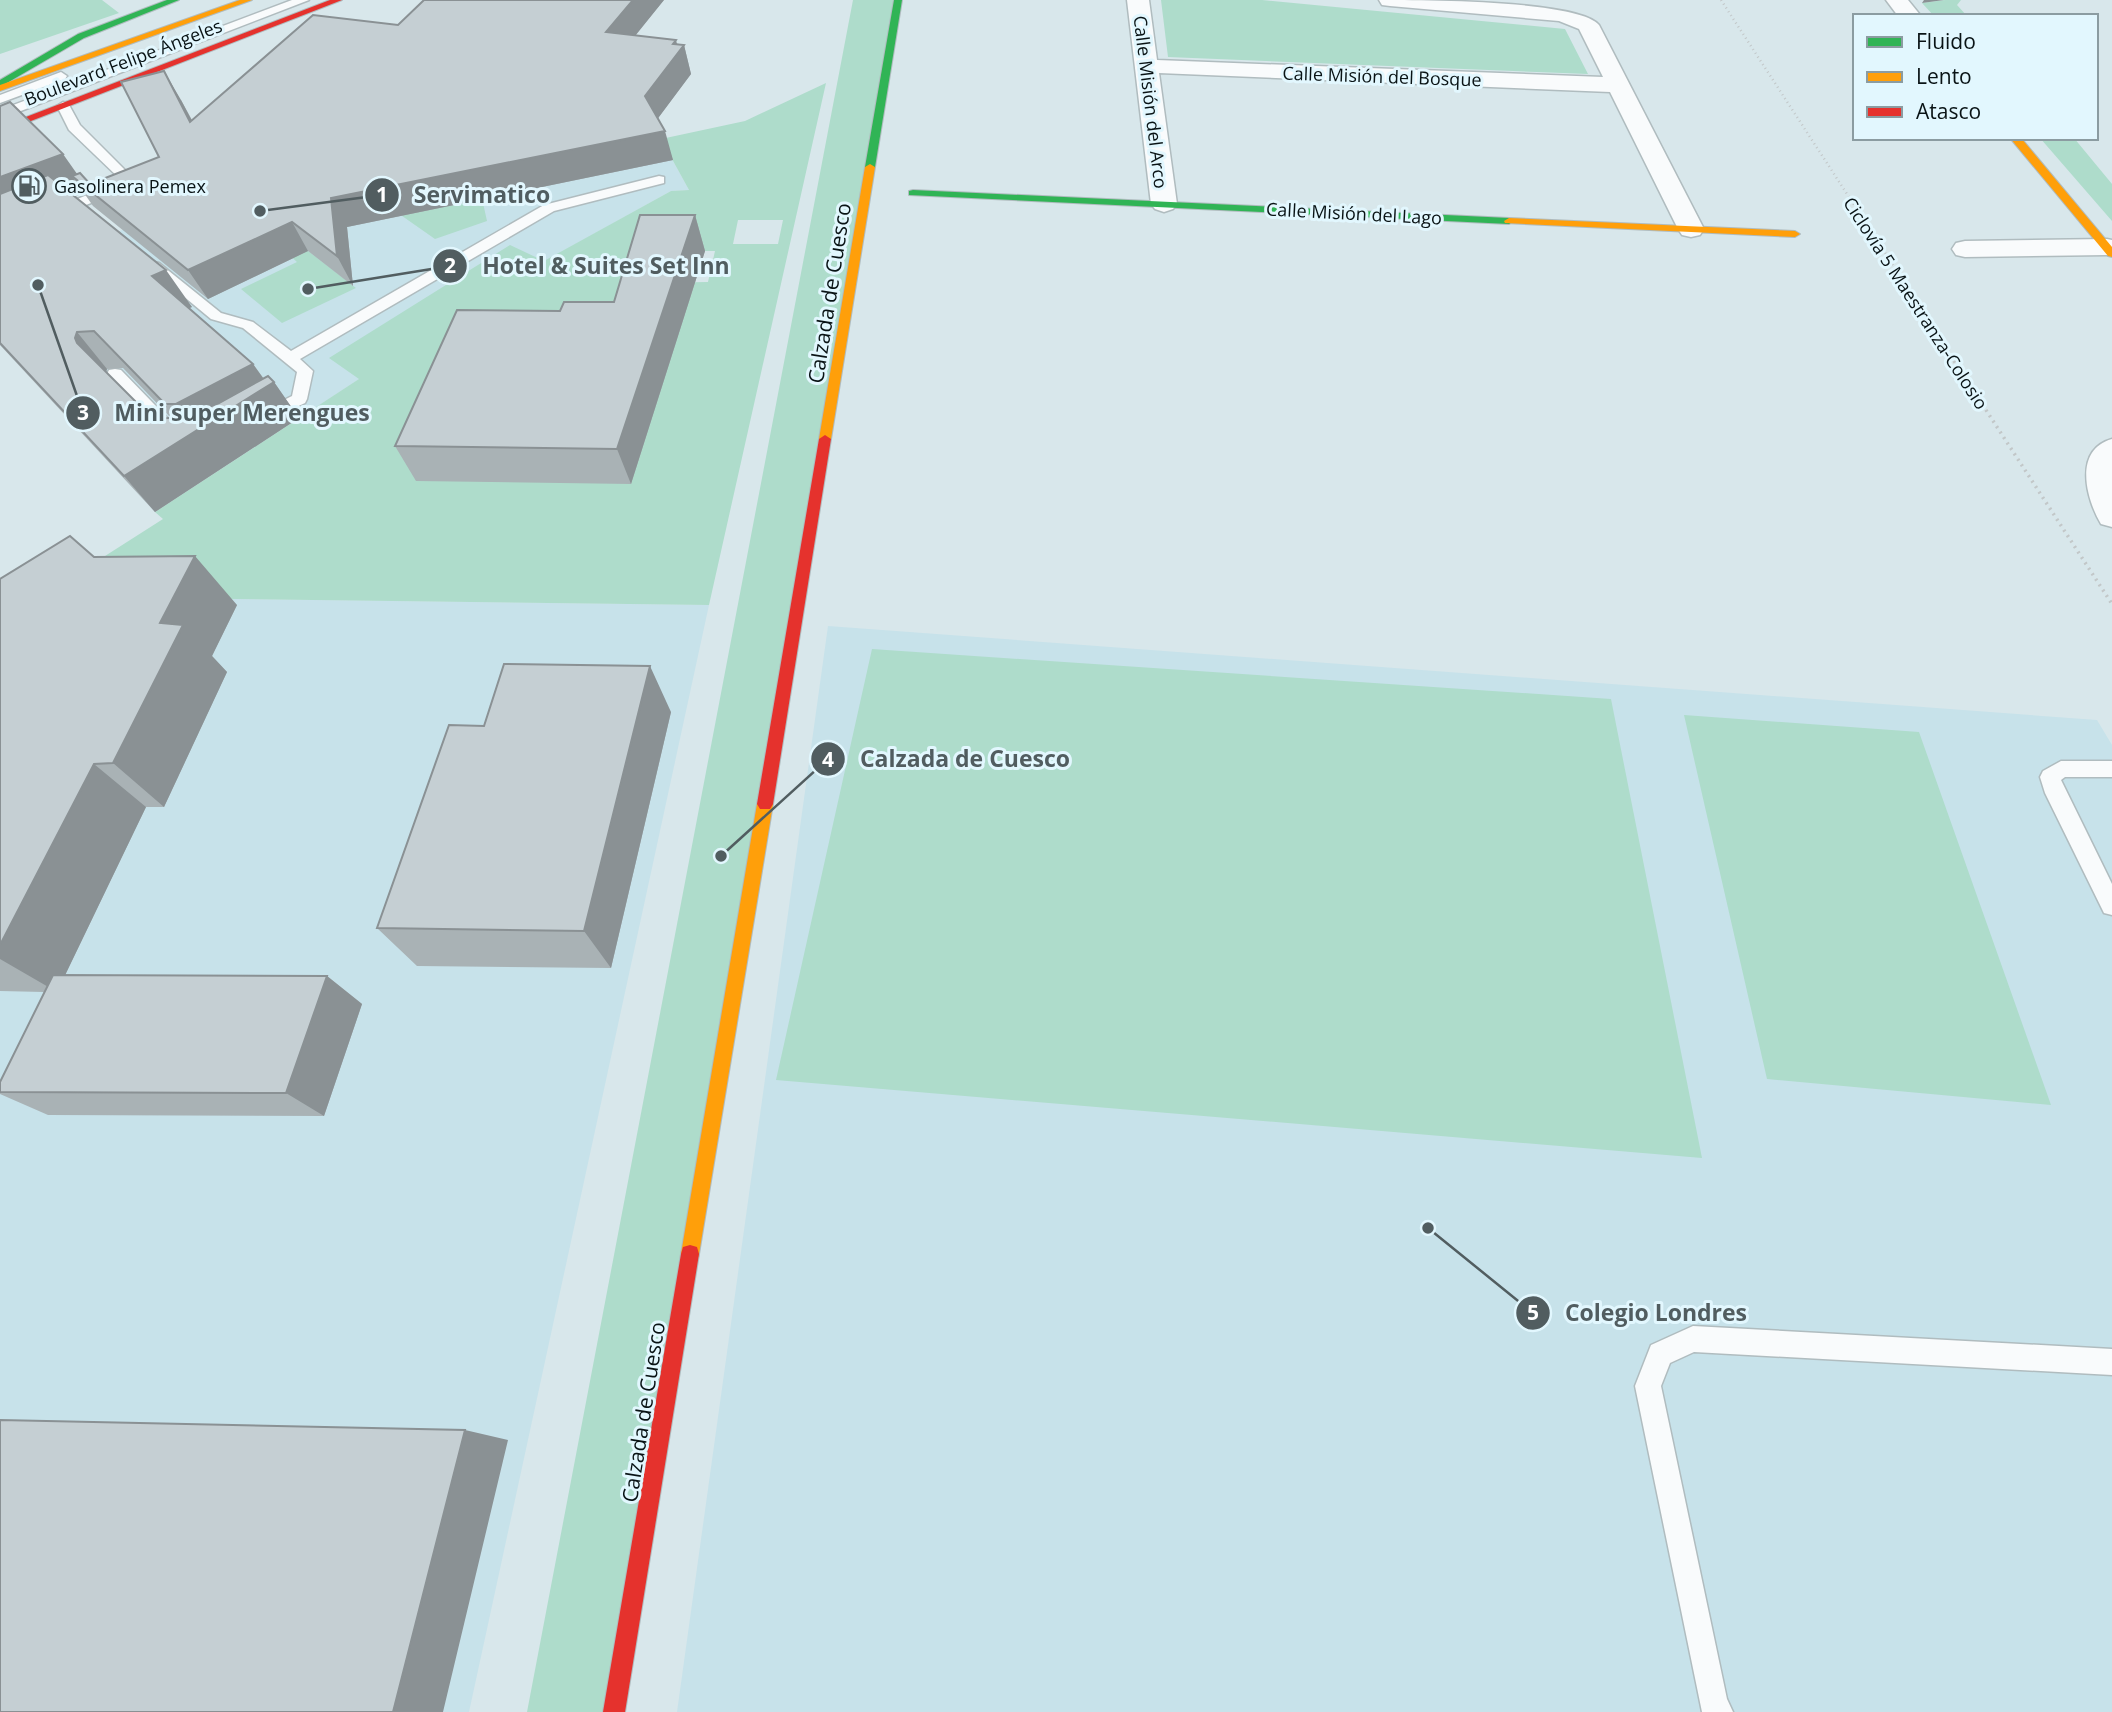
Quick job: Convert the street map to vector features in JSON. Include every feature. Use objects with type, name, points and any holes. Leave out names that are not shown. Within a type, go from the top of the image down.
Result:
[{"type":"street","points":[[0,86],[81,36],[174,0]]},
{"type":"street","points":[[0,108],[149,53],[190,32],[228,0]]},
{"type":"street","name":"Boulevard Felipe Ángeles","points":[[0,86],[248,0]]},
{"type":"street","name":"Boulevard Felipe Ángeles","points":[[0,130],[338,0]]},
{"type":"street","name":"Calzada de Cuesco","points":[[614,1712],[898,0]]},
{"type":"street","name":"Calle Misión del Arco","points":[[1138,0],[1164,204]]},
{"type":"street","points":[[1390,0],[1576,18],[1588,25],[1691,229]]},
{"type":"street","points":[[1897,0],[1908,14]]},
{"type":"street","name":"Calle Misión del Bosque","points":[[1146,66],[1618,85]]},
{"type":"street","points":[[2017,140],[2110,249]]},
{"type":"street","name":"Calle Misión del Lago","points":[[913,193],[1795,234]]},
{"type":"street","points":[[1965,248],[2110,249]]},
{"type":"street","points":[[2112,449],[2105,458],[2100,479],[2105,503],[2112,516]]},
{"type":"lane","points":[[0,99],[274,0]]},
{"type":"lane","points":[[0,115],[303,0]]},
{"type":"lane","points":[[43,218],[119,187],[126,178],[74,127],[63,106]]},
{"type":"lane","points":[[289,359],[549,208],[659,180]]},
{"type":"lane","points":[[78,204],[95,218]]},
{"type":"lane","points":[[143,257],[216,316],[248,325],[304,371],[299,399],[253,424]]},
{"type":"lane","points":[[115,374],[188,449],[197,448]]},
{"type":"lane","points":[[2112,769],[2061,769],[2050,777],[2055,793],[2112,906]]},
{"type":"lane","points":[[1718,1712],[1713,1703],[1648,1386],[1660,1354],[1693,1339],[2112,1362]]},
{"type":"path","name":"Ciclovía 5 Maestranza-Colosio","points":[[1721,0],[2112,604]]},
{"type":"shaded area","points":[[661,139],[689,190],[671,191],[513,279],[155,512],[88,439],[0,301],[0,268],[80,247],[162,214],[352,201]]},
{"type":"shaded area","points":[[162,598],[709,605],[469,1712],[0,1712],[0,652]]},
{"type":"shaded area","points":[[828,626],[2097,720],[2112,745],[2112,1712],[677,1712]]},
{"type":"green space","points":[[0,0],[102,0],[119,13],[0,54]]},
{"type":"green space","points":[[853,0],[895,0],[608,1712],[527,1712]]},
{"type":"green space","points":[[1161,0],[1262,0],[1565,29],[1588,74],[1168,57]]},
{"type":"green space","points":[[1961,0],[1957,5],[1965,14],[1932,14],[1922,3]]},
{"type":"green space","points":[[826,83],[709,605],[162,598],[0,623],[163,519],[155,512],[359,379],[329,358],[510,245],[544,261],[671,191],[689,190],[661,139],[745,121]],"holes":[[[738,220],[783,220],[778,244],[733,244]],[[652,251],[715,251],[708,282],[643,283]]]},
{"type":"green space","points":[[2042,140],[2076,140],[2112,184],[2112,221]]},
{"type":"green space","points":[[477,176],[487,221],[435,239],[385,204],[299,244],[356,288],[282,323],[241,289],[297,262],[280,247],[352,201]]},
{"type":"green space","points":[[872,649],[1611,699],[1702,1158],[776,1080]]},
{"type":"green space","points":[[1684,715],[1919,732],[2051,1105],[1767,1079]]},
{"type":"building","points":[[424,0],[633,0],[606,32],[676,40],[673,44],[684,45],[645,96],[665,131],[331,198],[337,256],[292,222],[188,270],[72,176],[80,173],[90,184],[159,157],[121,82],[164,71],[190,122],[313,15],[398,25]]},
{"type":"building","points":[[10,102],[63,154],[0,177],[0,106]]},
{"type":"building","points":[[48,175],[166,270],[152,276],[253,364],[176,404],[165,404],[94,331],[77,332],[77,343],[153,419],[184,417],[219,403],[268,376],[274,382],[124,476],[0,343],[0,194]]},
{"type":"building","points":[[640,215],[695,215],[617,449],[395,446],[457,310],[560,311],[564,302],[614,302]]},
{"type":"building","points":[[70,536],[94,557],[195,556],[160,623],[183,625],[113,763],[94,764],[0,945],[0,579]]},
{"type":"building","points":[[504,664],[650,666],[584,931],[377,928],[449,725],[484,726]]},
{"type":"building","points":[[53,975],[327,976],[286,1093],[0,1092],[0,1082]]},
{"type":"building","points":[[0,1420],[465,1430],[393,1712],[0,1712]]},
{"type":"traffic: fast","points":[[0,84],[81,36],[175,0]]},
{"type":"traffic: fast","points":[[870,167],[898,0]]},
{"type":"traffic: fast","points":[[913,193],[1509,221]]},
{"type":"traffic: slow","points":[[0,88],[248,0]]},
{"type":"traffic: slow","points":[[2017,140],[2112,254]]},
{"type":"traffic: slow","points":[[825,439],[870,167]]},
{"type":"traffic: slow","points":[[1509,221],[1795,234]]},
{"type":"traffic: slow","points":[[690,1254],[765,804]]},
{"type":"traffic: jam","points":[[0,130],[338,0]]},
{"type":"traffic: jam","points":[[765,804],[825,439]]},
{"type":"traffic: jam","points":[[614,1712],[690,1254]]},
{"type":"place","name":"Gasolinera Pemex","points":[[29,186]]},
{"type":"place","name":"Servimatico","points":[[260,211]]},
{"type":"place","name":"Mini super Merengues","points":[[38,285]]},
{"type":"place","name":"Hotel & Suites Set Inn","points":[[308,289]]},
{"type":"place","name":"Calzada de Cuesco","points":[[721,856]]},
{"type":"place","name":"Colegio Londres","points":[[1428,1228]]}]
